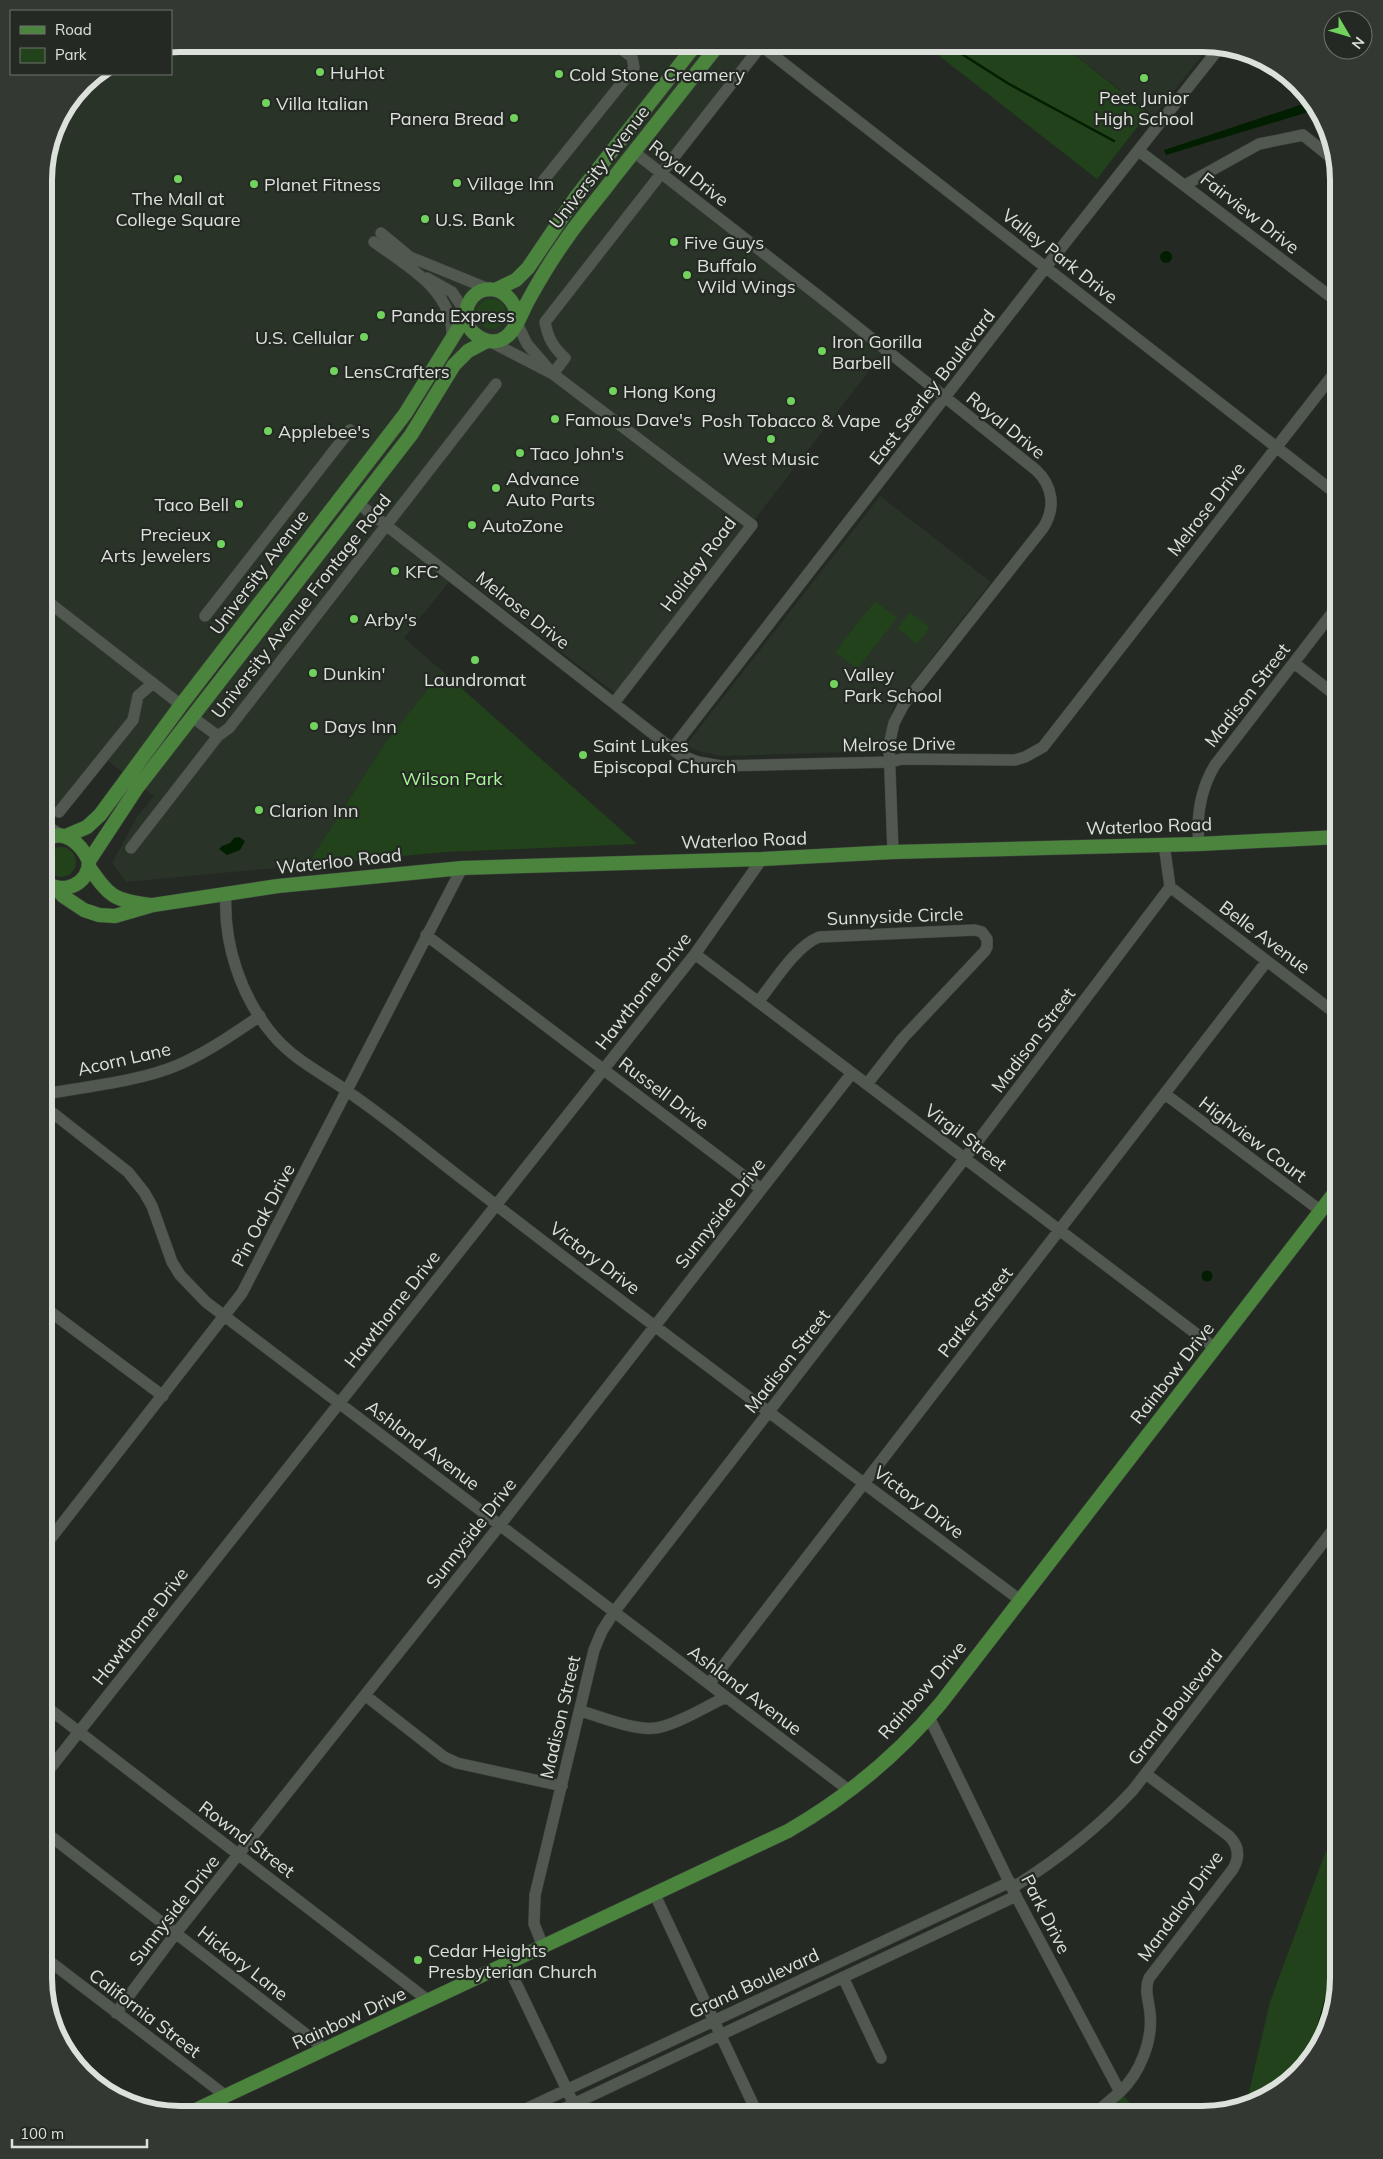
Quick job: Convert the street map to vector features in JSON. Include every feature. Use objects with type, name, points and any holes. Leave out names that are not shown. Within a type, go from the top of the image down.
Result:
[{"type":"main road","name":"University Avenue","points":[[493,289],[516,280],[528,268],[576,197],[689,53]]},
{"type":"main road","points":[[682,91],[688,68],[699,53]]},
{"type":"main road","name":"University Avenue","points":[[518,321],[565,241],[712,53]]},
{"type":"main road","points":[[634,152],[632,139],[656,107],[668,81]]},
{"type":"main road","points":[[493,289],[506,294],[513,301],[518,321],[505,338],[490,342],[472,332],[466,314],[469,303],[474,296],[493,289]]},
{"type":"main road","name":"University Avenue","points":[[53,836],[87,827],[100,814],[181,705],[405,414],[466,314]]},
{"type":"main road","name":"University Avenue","points":[[53,887],[65,889],[74,886],[80,881],[149,771],[411,435],[458,360],[468,351],[490,342]]},
{"type":"main road","points":[[359,504],[358,489],[379,461],[391,432]]},
{"type":"main road","points":[[149,771],[159,745],[180,718],[181,705]]},
{"type":"main road","name":"Waterloo Road","points":[[63,835],[80,846],[89,864],[113,897],[125,902],[153,906]]},
{"type":"main road","name":"Waterloo Road","points":[[53,889],[84,910],[100,915],[115,916],[153,906],[226,893],[462,868],[762,859],[893,852],[1199,844],[1330,837]]},
{"type":"main road","name":"Rainbow Drive","points":[[205,2106],[788,1831],[850,1791],[904,1744],[930,1717],[1330,1199]]},
{"type":"street","points":[[544,181],[634,68],[632,57],[627,53]]},
{"type":"street","points":[[553,374],[565,358],[553,347],[547,335],[545,322],[662,174],[754,53]]},
{"type":"street","name":"Valley Park Drive","points":[[770,53],[1330,489]]},
{"type":"street","name":"East Seerley Boulevard","points":[[672,749],[1046,267],[1215,53]]},
{"type":"street","points":[[1185,185],[1259,144],[1303,135],[1328,155]]},
{"type":"street","name":"Fairview Drive","points":[[1139,151],[1330,296]]},
{"type":"street","name":"Royal Drive","points":[[634,152],[825,301],[1042,476],[1050,490],[1052,506],[1043,528],[898,713],[892,728],[889,745],[893,852]]},
{"type":"street","points":[[452,336],[452,324],[443,299],[378,238],[410,257],[493,289]]},
{"type":"street","points":[[417,273],[447,288],[466,314]]},
{"type":"street","name":"Holiday Road","points":[[518,321],[527,344],[553,374],[752,525],[614,703]]},
{"type":"street","name":"Holiday Road","points":[[490,342],[553,374]]},
{"type":"street","name":"Melrose Drive","points":[[359,504],[680,755],[698,762],[722,766],[891,762],[901,759],[1004,761],[1025,757],[1043,747],[1330,379]]},
{"type":"street","name":"University Avenue Frontage Road","points":[[131,848],[218,736],[230,728],[496,384]]},
{"type":"street","points":[[205,616],[350,430]]},
{"type":"street","points":[[53,605],[181,705]]},
{"type":"street","name":"Madison Street","points":[[1199,844],[1198,812],[1203,789],[1208,777],[1215,765],[1330,616]]},
{"type":"street","points":[[1294,663],[1330,691]]},
{"type":"street","points":[[59,812],[133,720],[138,696],[153,683]]},
{"type":"street","points":[[192,717],[218,736]]},
{"type":"street","points":[[53,829],[63,835]]},
{"type":"street","points":[[1164,844],[1170,887]]},
{"type":"street","name":"Hawthorne Drive","points":[[52,1765],[695,954],[762,859]]},
{"type":"street","name":"Pin Oak Drive","points":[[52,1537],[242,1293],[462,868]]},
{"type":"street","name":"Madison Street","points":[[543,1946],[534,1924],[534,1903],[597,1640],[614,1612],[965,1158],[1170,887]]},
{"type":"street","name":"Belle Avenue","points":[[1170,887],[1330,1009]]},
{"type":"street","name":"Victory Drive","points":[[226,893],[225,907],[230,950],[243,988],[272,1033],[295,1057],[348,1091],[496,1205],[1020,1600]]},
{"type":"street","name":"Sunnyside Circle","points":[[758,1002],[802,948],[812,939],[819,937],[975,930],[982,932],[988,943],[985,951],[903,1038],[867,1084]]},
{"type":"street","name":"Russell Drive","points":[[426,935],[761,1189]]},
{"type":"street","name":"Virgil Street","points":[[695,954],[1215,1348]]},
{"type":"street","name":"Parker Street","points":[[709,1684],[1267,961]]},
{"type":"street","name":"Acorn Lane","points":[[52,1092],[139,1076],[177,1066],[215,1046],[260,1016]]},
{"type":"street","name":"Sunnyside Drive","points":[[116,2013],[176,1933],[366,1696],[852,1073]]},
{"type":"street","name":"Highview Court","points":[[1165,1094],[1321,1211]]},
{"type":"street","name":"Ashland Avenue","points":[[52,1113],[128,1172],[135,1180],[152,1206],[164,1243],[180,1275],[206,1302],[850,1791]]},
{"type":"street","points":[[52,1315],[163,1396]]},
{"type":"street","name":"Grand Boulevard","points":[[570,2106],[843,1977],[1013,1889],[1058,1858],[1117,1808],[1146,1774],[1330,1534]]},
{"type":"street","points":[[366,1696],[444,1757],[457,1763],[562,1786]]},
{"type":"street","points":[[581,1711],[641,1728],[655,1729],[726,1697]]},
{"type":"street","name":"Rownd Street","points":[[52,1711],[429,2001]]},
{"type":"street","name":"Park Drive","points":[[930,1717],[1013,1889],[1120,2092]]},
{"type":"street","name":"Mandalay Drive","points":[[1120,2092],[1136,2073],[1149,2032],[1150,2011],[1146,1986],[1149,1978],[1233,1869],[1238,1856],[1234,1842],[1229,1836],[1146,1774]]},
{"type":"street","name":"Hickory Lane","points":[[52,1837],[325,2049]]},
{"type":"street","name":"Grand Boulevard","points":[[532,2106],[714,2021],[1013,1889]]},
{"type":"street","points":[[655,1895],[754,2106]]},
{"type":"street","name":"California Street","points":[[52,1963],[116,2013],[220,2099]]},
{"type":"street","points":[[507,1964],[574,2104]]},
{"type":"street","points":[[843,1977],[881,2058]]},
{"type":"street","points":[[1104,2106],[1120,2092]]},
{"type":"street","points":[[220,2099],[220,2106]]},
{"type":"shaded area","points":[[172,53],[756,53],[662,175],[885,350],[619,696],[457,572],[404,638],[442,671],[386,742],[307,865],[126,882],[112,863],[137,817],[154,796],[108,761],[63,816],[53,812],[53,172],[62,131],[74,109],[84,96],[108,75],[172,75]]},
{"type":"shaded area","name":"Peet Junior High School","points":[[1073,53],[1204,53],[1154,116]]},
{"type":"shaded area","points":[[1305,103],[1310,110],[1166,155],[1164,150]]},
{"type":"shaded area","points":[[1166,251],[1172,257],[1166,263],[1160,257]]},
{"type":"shaded area","points":[[880,496],[991,582],[894,706],[881,751],[721,756],[697,751],[686,745]]},
{"type":"shaded area","points":[[239,837],[245,841],[240,850],[227,855],[219,849],[230,843],[234,838]]},
{"type":"shaded area","points":[[1207,1270],[1213,1276],[1207,1282],[1201,1276]]},
{"type":"shaded area","points":[[1330,1980],[1328,2004],[1324,2020],[1312,2044]]},
{"type":"green space","points":[[936,53],[1072,53],[1148,113],[1097,179]]},
{"type":"green space","points":[[491,299],[497,300],[505,308],[505,320],[497,328],[491,329],[485,328],[477,320],[476,314],[477,308],[485,300]]},
{"type":"green space","points":[[875,601],[897,618],[857,669],[835,652]]},
{"type":"green space","points":[[910,612],[930,628],[917,644],[897,628]]},
{"type":"green space","name":"Wilson Park","points":[[442,671],[637,844],[445,852],[307,865],[386,742]]},
{"type":"green space","points":[[61,847],[67,848],[75,856],[75,868],[72,873],[61,877],[53,875],[53,849]]},
{"type":"green space","points":[[1330,1845],[1330,1979],[1328,2004],[1324,2020],[1309,2050],[1299,2063],[1274,2085],[1248,2098],[1270,2002],[1324,1856]]},
{"type":"green space","points":[[1120,2092],[1133,2106],[1102,2106]]},
{"type":"waterway","points":[[960,53],[1009,84],[1114,141]]},
{"type":"place","name":"HuHot","points":[[320,72]]},
{"type":"place","name":"Cold Stone Creamery","points":[[559,74]]},
{"type":"place","name":"Peet Junior High School","points":[[1144,78]]},
{"type":"place","name":"Villa Italian","points":[[266,103]]},
{"type":"place","name":"Panera Bread","points":[[514,118]]},
{"type":"place","name":"The Mall at College Square","points":[[178,179]]},
{"type":"place","name":"Village Inn","points":[[457,183]]},
{"type":"place","name":"Planet Fitness","points":[[254,184]]},
{"type":"place","name":"U.S. Bank","points":[[425,219]]},
{"type":"place","name":"Five Guys","points":[[674,242]]},
{"type":"place","name":"Buffalo Wild Wings","points":[[687,275]]},
{"type":"place","name":"Panda Express","points":[[381,315]]},
{"type":"place","name":"U.S. Cellular","points":[[364,337]]},
{"type":"place","name":"Iron Gorilla Barbell","points":[[822,351]]},
{"type":"place","name":"LensCrafters","points":[[334,371]]},
{"type":"place","name":"Hong Kong","points":[[613,391]]},
{"type":"place","name":"Posh Tobacco & Vape","points":[[791,401]]},
{"type":"place","name":"Famous Dave's","points":[[555,419]]},
{"type":"place","name":"Applebee's","points":[[268,431]]},
{"type":"place","name":"West Music","points":[[771,439]]},
{"type":"place","name":"Taco John's","points":[[520,453]]},
{"type":"place","name":"Advance Auto Parts","points":[[496,488]]},
{"type":"place","name":"Taco Bell","points":[[239,504]]},
{"type":"place","name":"AutoZone","points":[[472,525]]},
{"type":"place","name":"Precieux Arts Jewelers","points":[[221,544]]},
{"type":"place","name":"KFC","points":[[395,571]]},
{"type":"place","name":"Arby's","points":[[354,619]]},
{"type":"place","name":"Laundromat","points":[[475,660]]},
{"type":"place","name":"Dunkin'","points":[[313,673]]},
{"type":"place","name":"Valley Park School","points":[[834,684]]},
{"type":"place","name":"Days Inn","points":[[314,726]]},
{"type":"place","name":"Saint Lukes Episcopal Church","points":[[583,755]]},
{"type":"place","name":"Clarion Inn","points":[[259,810]]},
{"type":"place","name":"Cedar Heights Presbyterian Church","points":[[418,1960]]}]
